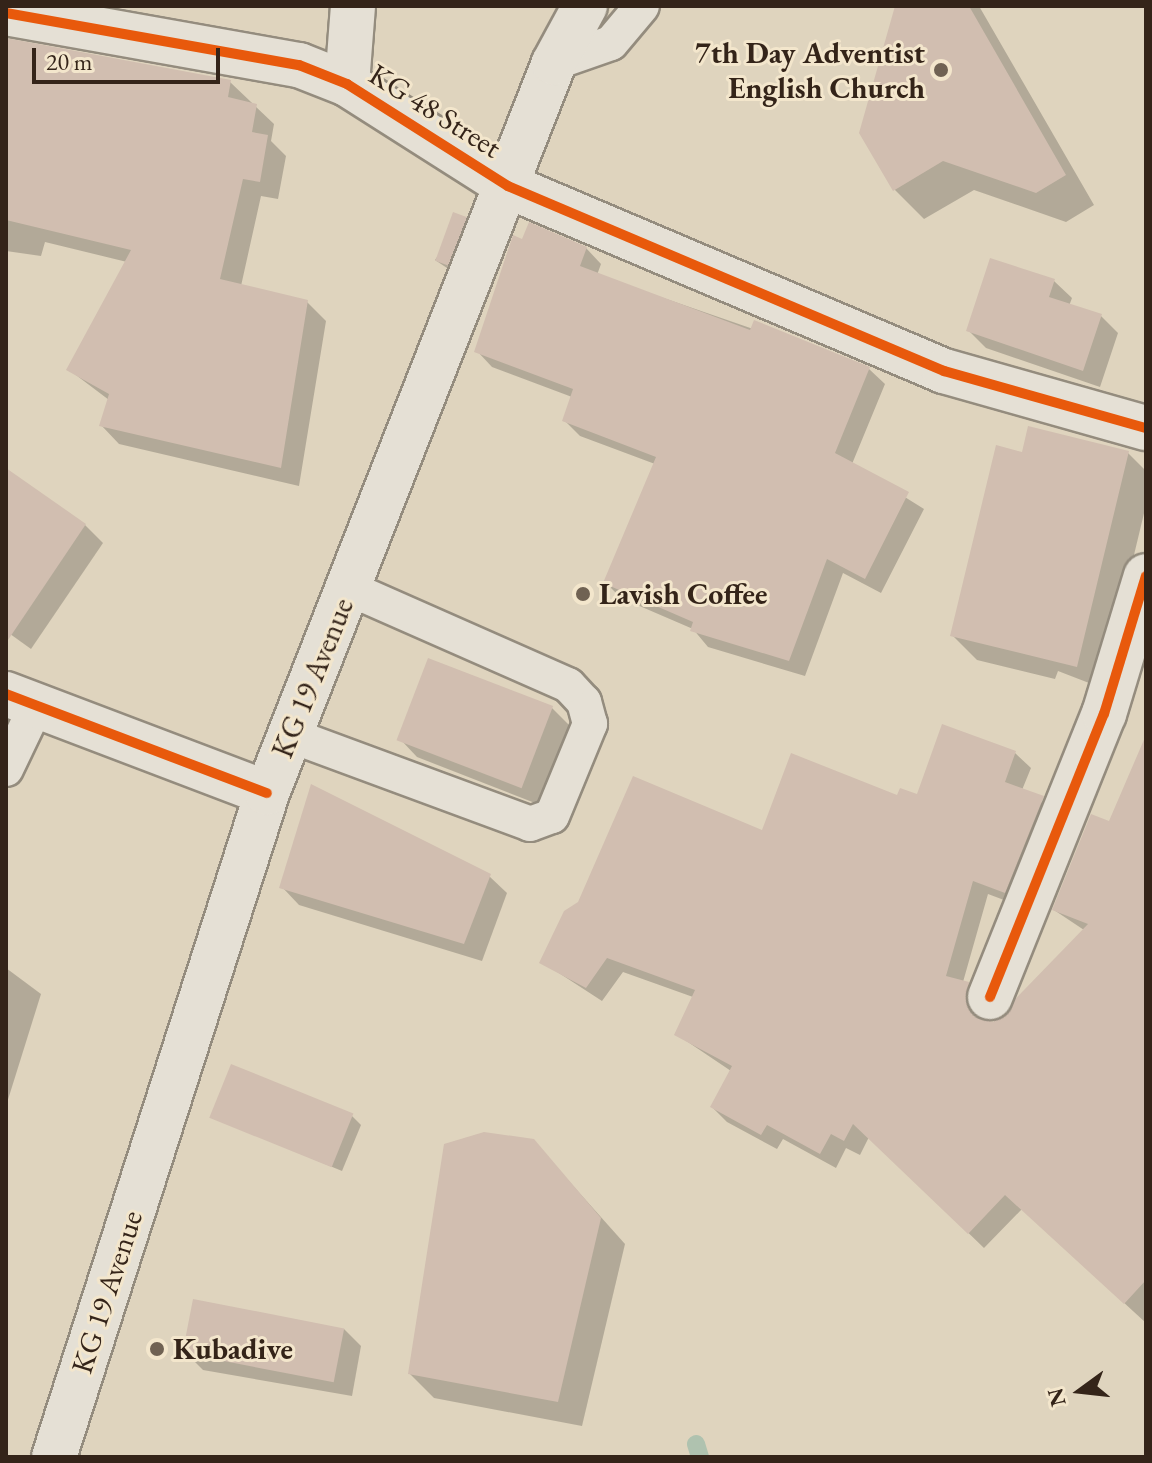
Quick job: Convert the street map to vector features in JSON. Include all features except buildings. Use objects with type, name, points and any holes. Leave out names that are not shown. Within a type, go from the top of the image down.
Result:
[{"type":"street","points":[[347,84],[353,6]]},
{"type":"street","name":"KG 19 Avenue","points":[[54,1457],[267,793],[554,63],[585,6]]},
{"type":"street","name":"KG 48 Street","points":[[6,13],[299,65],[347,84],[508,186],[944,371],[1146,428]]},
{"type":"street","points":[[990,997],[1104,714],[1146,576]]},
{"type":"street","points":[[21,700],[267,793]]},
{"type":"lane","points":[[554,63],[611,43],[642,6]]},
{"type":"lane","points":[[290,735],[530,824],[552,816],[590,724],[584,702],[568,685],[348,588]]},
{"type":"lane","points":[[6,769],[21,700]]},
{"type":"waterway","points":[[696,1444],[700,1457]]},
{"type":"cycle path","points":[[6,13],[299,65],[347,84],[508,186],[944,371],[1146,428]]},
{"type":"cycle path","points":[[990,997],[1104,714],[1146,576]]},
{"type":"cycle path","points":[[6,694],[267,793]]},
{"type":"place","name":"7th Day Adventist English Church","points":[[941,70]]},
{"type":"place","name":"Lavish Coffee","points":[[583,594]]},
{"type":"place","name":"Kubadive","points":[[157,1349]]}]
